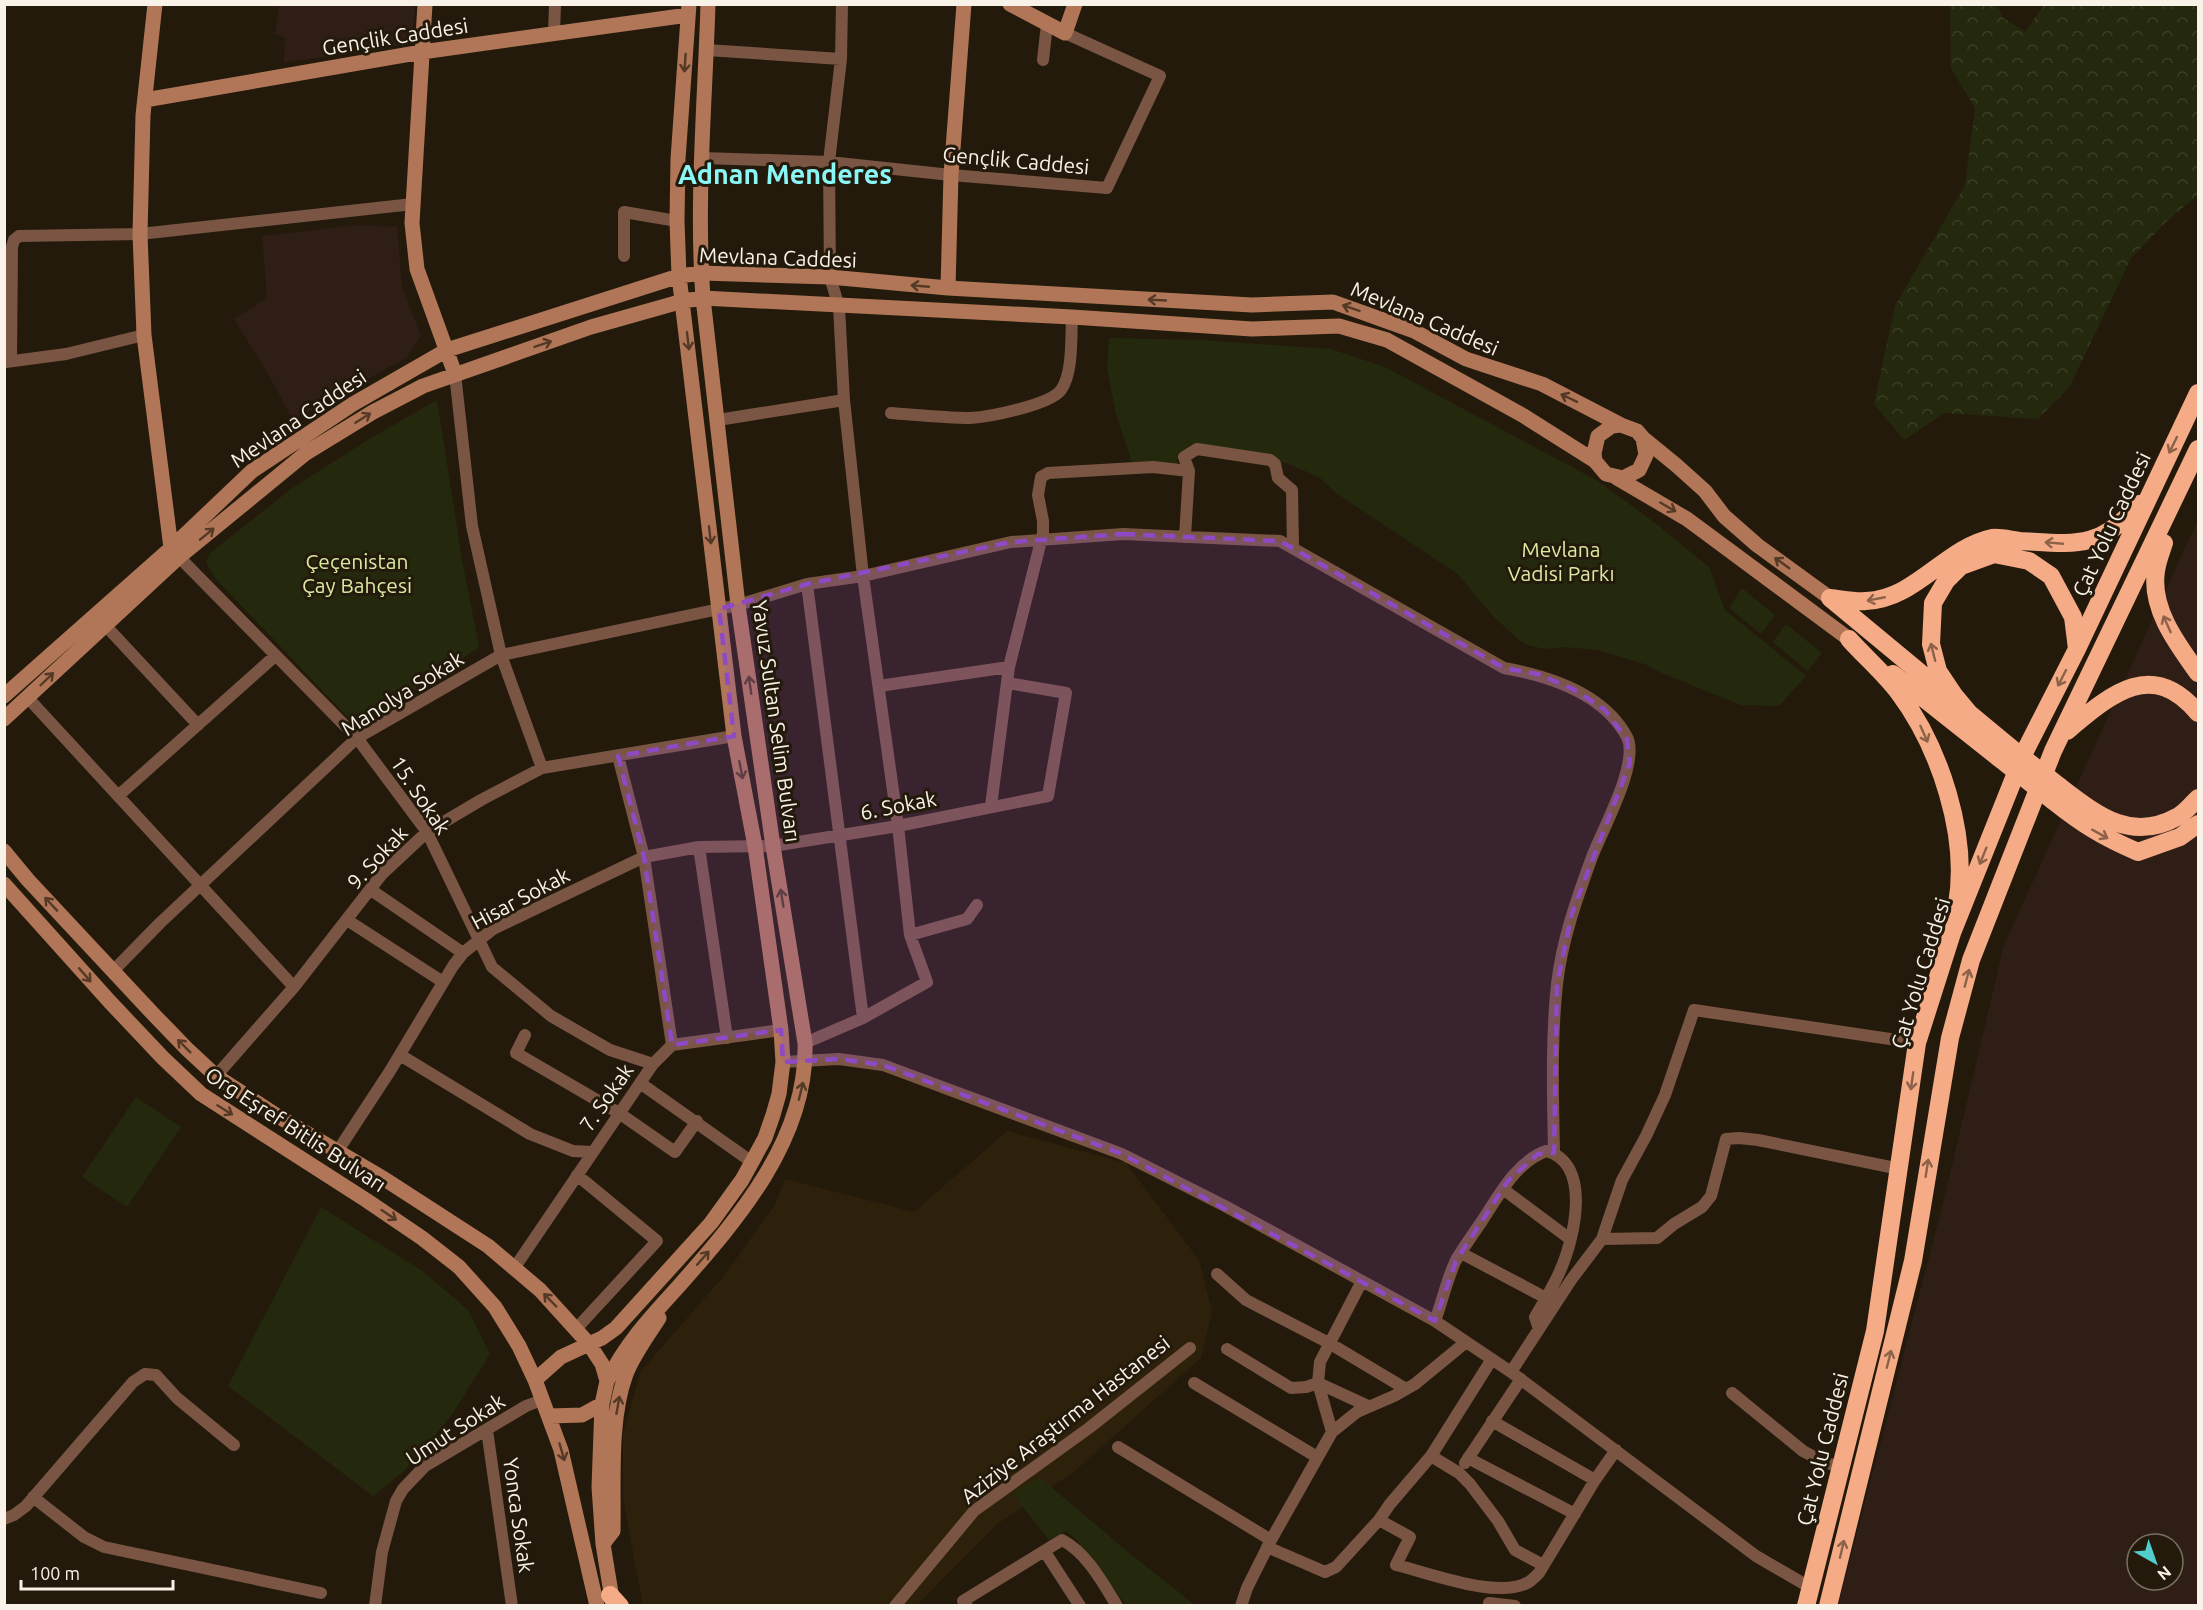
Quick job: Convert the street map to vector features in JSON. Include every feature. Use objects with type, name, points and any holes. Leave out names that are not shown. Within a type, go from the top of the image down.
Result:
[{"type":"highway","name":"Çat Yolu Caddesi","points":[[1806,1605],[1875,1331],[1917,1043],[1952,933],[2024,753],[2077,649],[2199,393]]},
{"type":"highway","name":"Çat Yolu Caddesi","points":[[1828,1605],[1913,1261],[1950,1038],[1971,960],[2053,751],[2199,449]]},
{"type":"highway","points":[[1830,598],[1866,601],[1888,597],[1904,590],[1975,544],[1994,538],[2061,544],[2080,543],[2104,536],[2126,519],[2154,486]]},
{"type":"highway","points":[[2176,500],[2156,572],[2158,599],[2168,627],[2199,673]]},
{"type":"highway","points":[[2005,753],[1974,719],[1938,671],[1931,644],[1933,603],[1946,581],[1961,566],[1994,555],[2029,561],[2051,576],[2073,617],[2077,649]]},
{"type":"highway","points":[[1830,598],[1974,719]]},
{"type":"highway","points":[[1849,639],[2056,793],[2114,822],[2129,827],[2146,828],[2179,816],[2199,798]]},
{"type":"highway","points":[[1849,639],[1898,691],[1921,725],[1945,785],[1959,846],[1959,894],[1952,933]]},
{"type":"highway","points":[[2061,736],[2103,700],[2138,685],[2164,686],[2185,697],[2199,713]]},
{"type":"highway","points":[[2056,793],[2076,820],[2102,836],[2138,852],[2180,837],[2199,824]]},
{"type":"street","points":[[155,4],[145,100],[140,234],[144,335],[175,552]]},
{"type":"street","points":[[425,4],[412,223],[417,269],[455,374],[472,526],[501,655],[542,768]]},
{"type":"street","points":[[554,34],[555,4]]},
{"type":"street","name":"Yavuz Sultan Selim Bulvarı","points":[[607,1381],[620,1355],[636,1333],[728,1229],[774,1160],[798,1101],[806,1060],[738,605],[703,298],[702,158],[708,4]]},
{"type":"street","points":[[805,1043],[863,1018],[927,982],[910,935],[898,826],[863,576],[844,400],[839,307],[830,277],[829,162],[841,59],[842,4]]},
{"type":"street","points":[[948,288],[951,176],[964,4]]},
{"type":"street","name":"Gençlik Caddesi","points":[[702,158],[829,162],[951,176],[1107,188],[1160,76],[1065,33],[1010,4]]},
{"type":"street","points":[[1065,33],[1075,4]]},
{"type":"street","name":"Gençlik Caddesi","points":[[145,100],[422,52],[554,34],[689,10]]},
{"type":"street","name":"Yavuz Sultan Selim Bulvarı","points":[[589,1344],[616,1328],[711,1223],[752,1162],[765,1138],[779,1094],[783,1062],[781,1030],[755,846],[734,736],[679,276],[676,221],[678,159],[689,10]]},
{"type":"street","points":[[1043,60],[1047,24]]},
{"type":"street","points":[[707,50],[841,59]]},
{"type":"street","points":[[144,335],[66,354],[8,362],[12,247],[16,238],[23,235],[140,234],[413,204]]},
{"type":"street","points":[[624,256],[624,212],[676,221]]},
{"type":"street","name":"Mevlana Caddesi","points":[[4,719],[105,625],[252,471],[353,404],[447,350],[679,276],[702,273],[830,277],[948,288],[1252,305],[1333,302],[1414,331],[1466,359],[1542,384],[1621,425]]},
{"type":"street","name":"Mevlana Caddesi","points":[[4,696],[94,614],[306,453],[373,412],[423,386],[591,327],[683,301],[703,298],[839,307],[1072,317],[1252,329],[1339,326],[1387,340],[1524,416],[1595,461]]},
{"type":"street","points":[[1252,305],[1252,329]]},
{"type":"street","points":[[891,413],[971,418],[1048,401],[1061,390],[1065,379],[1070,360],[1072,317]]},
{"type":"street","points":[[718,420],[844,400]]},
{"type":"street","points":[[1830,598],[1757,545],[1724,516],[1698,484],[1629,427],[1621,425],[1605,430],[1598,436],[1594,453],[1595,461],[1606,474],[1617,478],[1687,519],[1849,639]]},
{"type":"street","points":[[1617,478],[1632,476],[1644,463],[1646,455],[1643,438]]},
{"type":"street","points":[[1185,537],[1189,471],[1184,457],[1197,449],[1269,460],[1275,464],[1278,478],[1292,490],[1293,548]]},
{"type":"street","points":[[991,806],[1009,667],[1039,540],[1043,533],[1038,495],[1041,477],[1048,473],[1153,467],[1189,471]]},
{"type":"street","name":"Manolya Sokak","points":[[113,971],[357,738],[501,655],[738,605],[807,584],[863,576],[1011,542],[1123,534],[1280,541],[1504,668],[1538,675],[1573,689],[1604,709],[1628,739],[1630,763],[1596,844],[1572,913],[1557,984],[1553,1080],[1554,1153]]},
{"type":"street","name":"15. Sokak","points":[[175,552],[357,738],[427,832],[492,967],[551,1016],[610,1050],[653,1064]]},
{"type":"street","points":[[807,584],[863,1018]]},
{"type":"street","points":[[105,625],[198,725]]},
{"type":"street","points":[[118,796],[275,656]]},
{"type":"street","points":[[879,686],[1009,667]]},
{"type":"street","name":"6. Sokak","points":[[755,846],[773,846],[898,826],[1048,796],[1066,693],[1008,683]]},
{"type":"street","points":[[28,698],[294,987]]},
{"type":"street","name":"9. Sokak","points":[[216,1076],[294,987],[382,874],[427,832],[542,768],[734,736]]},
{"type":"street","points":[[618,756],[644,857],[672,1045],[781,1030]]},
{"type":"street","name":"Hisar Sokak","points":[[337,1152],[443,982],[463,953],[479,939],[494,929],[644,857],[699,847],[755,846]]},
{"type":"street","points":[[699,847],[727,1038]]},
{"type":"street","points":[[4,851],[113,971],[216,1076],[267,1110],[464,1229],[515,1267],[540,1290],[589,1344],[602,1364],[607,1381],[602,1404],[599,1487],[610,1603]]},
{"type":"street","name":"Org Eşref Bitlis Bulvarı","points":[[4,884],[110,1002],[201,1094],[366,1200],[439,1250],[459,1267],[495,1307],[519,1346],[535,1380]]},
{"type":"street","points":[[371,890],[463,953]]},
{"type":"street","points":[[910,935],[967,919],[977,905]]},
{"type":"street","points":[[347,920],[443,982]]},
{"type":"street","points":[[1459,1473],[1492,1422],[1539,1329],[1602,1239],[1622,1180],[1665,1095],[1694,1010],[1917,1043]]},
{"type":"street","points":[[525,1035],[516,1053],[619,1113],[675,1152],[697,1121]]},
{"type":"street","name":"7. Sokak","points":[[515,1267],[653,1064],[672,1045]]},
{"type":"street","points":[[400,1054],[530,1134],[573,1151],[592,1152]]},
{"type":"street","points":[[783,1062],[839,1059],[883,1065],[1122,1154],[1225,1206],[1435,1321],[1516,1375],[1756,1556],[1811,1587]]},
{"type":"street","points":[[640,1083],[697,1121],[752,1162]]},
{"type":"street","points":[[1602,1239],[1657,1238],[1702,1206],[1711,1196],[1726,1139],[1758,1140],[1900,1169]]},
{"type":"street","points":[[1435,1321],[1461,1252],[1503,1189],[1524,1165],[1546,1150],[1568,1164],[1575,1185],[1577,1202],[1561,1270],[1535,1317],[1539,1329]]},
{"type":"street","points":[[576,1329],[657,1241],[577,1175]]},
{"type":"street","points":[[1503,1189],[1570,1239]]},
{"type":"street","points":[[1461,1252],[1546,1298]]},
{"type":"street","points":[[1217,1274],[1246,1300],[1329,1343],[1406,1389]]},
{"type":"street","points":[[1332,1432],[1318,1383],[1320,1362],[1362,1281]]},
{"type":"street","points":[[603,1544],[613,1531],[615,1429],[620,1394],[632,1362],[661,1316],[664,1301]]},
{"type":"street","points":[[1241,1605],[1269,1544],[1332,1432],[1368,1406],[1406,1389],[1466,1342]]},
{"type":"street","points":[[589,1344],[561,1357],[535,1380],[550,1416],[610,1603]]},
{"type":"street","name":"Aziziye Araştırma Hastanesi","points":[[895,1605],[974,1511],[1089,1428],[1190,1348]]},
{"type":"street","points":[[1227,1349],[1291,1388],[1318,1383],[1368,1406]]},
{"type":"street","points":[[1118,1447],[1269,1544],[1324,1572],[1336,1567],[1379,1520],[1431,1456],[1492,1359]]},
{"type":"street","points":[[4,1519],[20,1511],[133,1382],[145,1374],[156,1375],[177,1398],[234,1445]]},
{"type":"street","points":[[1194,1383],[1317,1457]]},
{"type":"street","points":[[1732,1393],[1803,1451],[1841,1468]]},
{"type":"street","name":"Umut Sokak","points":[[376,1605],[382,1552],[396,1501],[403,1489],[425,1466],[526,1406],[542,1400]]},
{"type":"street","points":[[550,1416],[582,1415],[602,1404]]},
{"type":"street","points":[[1492,1422],[1595,1480]]},
{"type":"street","name":"Yonca Sokak","points":[[487,1430],[512,1605]]},
{"type":"street","points":[[1379,1520],[1410,1537],[1396,1565],[1487,1589],[1508,1588],[1528,1582],[1539,1573],[1595,1480],[1616,1450]]},
{"type":"street","points":[[1431,1456],[1459,1473],[1470,1484],[1498,1521],[1515,1550],[1544,1565]]},
{"type":"street","points":[[1468,1458],[1575,1514]]},
{"type":"street","points":[[33,1497],[84,1538],[104,1547],[321,1593]]},
{"type":"street","points":[[967,1605],[963,1601],[1062,1540],[1073,1546],[1117,1605]]},
{"type":"street","points":[[1045,1552],[1080,1605]]},
{"type":"street","points":[[1489,1603],[1515,1605]]},
{"type":"highlighted area","points":[[1123,534],[1280,541],[1504,668],[1538,674],[1573,689],[1604,709],[1627,739],[1630,763],[1572,913],[1557,984],[1554,1153],[1538,1154],[1508,1181],[1456,1261],[1435,1321],[1122,1154],[883,1065],[839,1059],[783,1062],[781,1030],[672,1045],[644,857],[618,756],[734,736],[719,609],[807,584],[1011,542]]},
{"type":"shaded area","points":[[279,5],[415,5],[412,35],[402,45],[284,63],[285,38],[275,34]]},
{"type":"shaded area","points":[[357,225],[397,227],[402,287],[421,336],[406,358],[293,420],[234,319],[267,298],[262,236]]},
{"type":"shaded area","points":[[2198,519],[2198,1605],[1838,1606],[1943,1203],[2004,945]]},
{"type":"shaded area","points":[[1007,1131],[1126,1163],[1199,1260],[1212,1311],[1201,1358],[1075,1471],[996,1525],[917,1605],[643,1605],[623,1499],[623,1433],[641,1371],[722,1278],[775,1205],[785,1179],[914,1212]]},
{"type":"green space","points":[[1950,5],[1998,5],[2002,17],[2025,32],[2044,5],[2198,5],[2198,195],[2168,220],[2131,258],[2070,386],[2038,419],[1944,413],[1904,440],[1874,404],[1895,306],[1965,185],[1975,108],[1951,68]]},
{"type":"green space","name":"Mevlana Vadisi Parkı","points":[[1109,338],[1202,340],[1331,349],[1385,367],[1598,481],[1709,567],[1725,610],[1806,676],[1779,706],[1741,705],[1647,665],[1598,650],[1564,647],[1544,649],[1528,645],[1519,640],[1493,616],[1458,574],[1336,493],[1319,477],[1286,463],[1190,449],[1177,459],[1178,470],[1134,468],[1116,414],[1107,368]]},
{"type":"green space","name":"Çeçenistan Çay Bahçesi","points":[[437,400],[462,559],[479,647],[358,728],[216,579],[206,563],[210,553],[291,489],[366,441]]},
{"type":"green space","points":[[1742,588],[1775,615],[1761,634],[1729,608]]},
{"type":"green space","points":[[1786,624],[1822,653],[1808,671],[1773,642]]},
{"type":"green space","points":[[136,1097],[181,1127],[127,1207],[82,1177]]},
{"type":"green space","points":[[321,1207],[424,1272],[468,1310],[490,1354],[451,1416],[403,1472],[373,1496],[228,1386]]},
{"type":"green space","points":[[1040,1478],[1195,1605],[1126,1605],[1075,1538],[1066,1531],[1049,1540],[1012,1493]]},
{"type":"district","name":"Adnan Menderes","points":[[785,174]]}]
